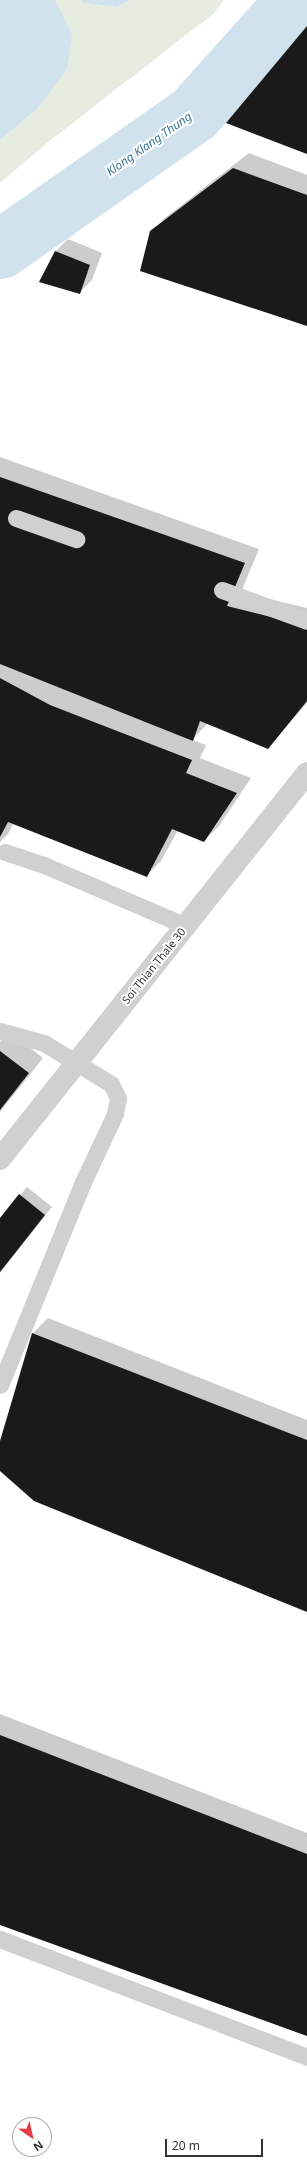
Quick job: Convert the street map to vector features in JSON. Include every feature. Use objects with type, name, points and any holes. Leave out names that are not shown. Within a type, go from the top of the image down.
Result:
[{"type":"street","name":"Soi Thian Thale 30","points":[[0,1159],[307,773]]},
{"type":"lane","points":[[16,518],[76,539]]},
{"type":"lane","points":[[222,590],[307,621]]},
{"type":"lane","points":[[5,852],[44,865],[186,926]]},
{"type":"lane","points":[[0,1031],[44,1043],[111,1084],[118,1098],[115,1114],[83,1182],[0,1385]]},
{"type":"lane","points":[[0,1939],[307,2057]]},
{"type":"shaded area","points":[[55,0],[81,0],[85,3],[117,7],[130,0],[224,0],[213,14],[47,143],[0,183],[0,140],[36,110]]},
{"type":"water","points":[[0,0],[55,0],[72,35],[67,69],[36,110],[0,140]]},
{"type":"water","points":[[81,0],[130,0],[117,7],[84,3]]},
{"type":"building","points":[[307,26],[307,154],[226,123]]},
{"type":"building","points":[[233,168],[307,195],[307,326],[140,271],[150,231]]},
{"type":"building","points":[[55,251],[90,265],[80,294],[39,282]]},
{"type":"building","points":[[0,477],[245,563],[227,606],[307,626],[307,701],[268,749],[200,721],[193,741],[0,664]]},
{"type":"building","points":[[0,678],[50,705],[192,760],[186,773],[237,793],[204,842],[172,829],[147,877],[8,822],[0,837]]},
{"type":"building","points":[[0,1051],[29,1073],[0,1110]]},
{"type":"building","points":[[19,1194],[45,1215],[0,1272],[0,1218]]},
{"type":"building","points":[[32,1333],[307,1440],[307,1612],[34,1501],[0,1471],[0,1441]]},
{"type":"building","points":[[0,1735],[307,1854],[307,2036],[0,1925]]},
{"type":"waterway","name":"Klong Klang Thung","points":[[0,249],[194,113],[295,0]]}]
